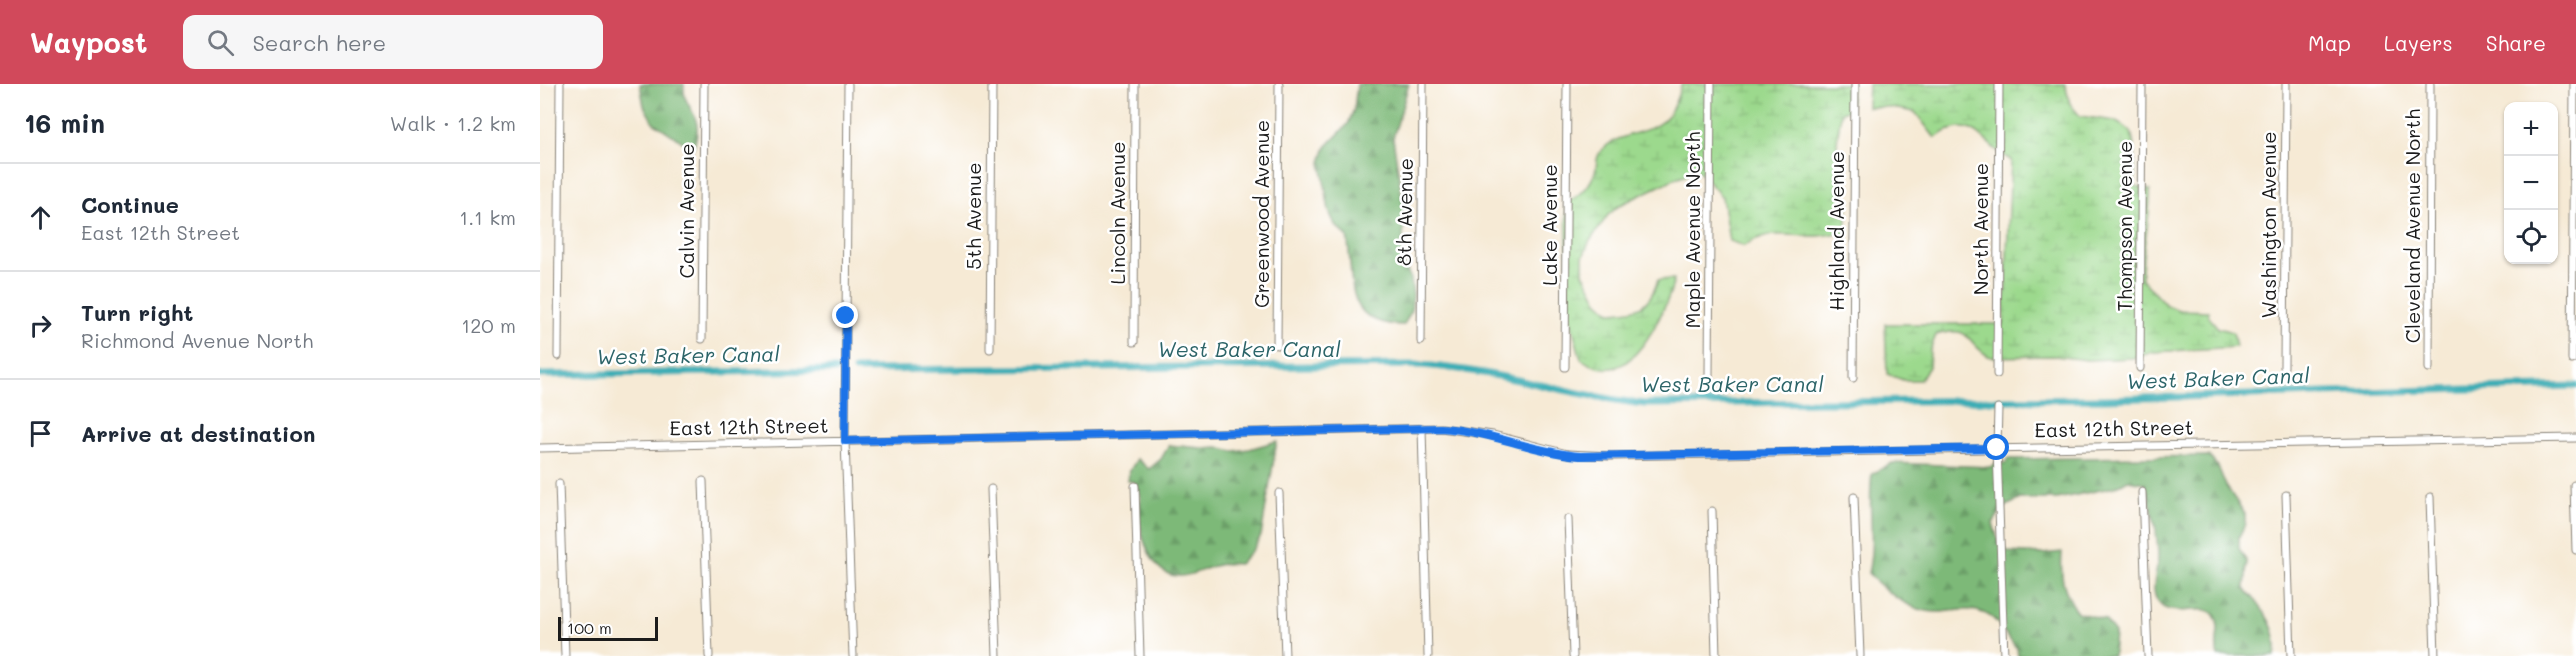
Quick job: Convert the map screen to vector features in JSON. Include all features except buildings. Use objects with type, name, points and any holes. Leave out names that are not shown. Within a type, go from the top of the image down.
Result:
[{"type":"street","points":[[558,356],[560,84]]},
{"type":"street","name":"Calvin Avenue","points":[[702,339],[704,84]]},
{"type":"street","points":[[848,84],[845,441],[853,656]]},
{"type":"street","name":"5th Avenue","points":[[990,349],[992,84]]},
{"type":"street","name":"Lincoln Avenue","points":[[1134,342],[1135,84]]},
{"type":"street","name":"Greenwood Avenue","points":[[1277,345],[1279,84]]},
{"type":"street","name":"8th Avenue","points":[[1421,341],[1423,84]]},
{"type":"street","name":"Lake Avenue","points":[[1565,367],[1567,84]]},
{"type":"street","name":"Maple Avenue North","points":[[1709,376],[1711,84]]},
{"type":"street","name":"Highland Avenue","points":[[1853,378],[1855,84]]},
{"type":"street","name":"North Avenue","points":[[1997,374],[1999,84]]},
{"type":"street","name":"Thompson Avenue","points":[[2140,368],[2142,84]]},
{"type":"street","name":"Washington Avenue","points":[[2284,367],[2286,84]]},
{"type":"street","name":"Cleveland Avenue North","points":[[2429,368],[2430,84]]},
{"type":"street","points":[[2572,360],[2574,84]]},
{"type":"street","points":[[1998,408],[1997,448],[2004,656]]},
{"type":"street","points":[[1422,428],[1428,656]]},
{"type":"street","name":"East 12th Street","points":[[540,448],[1422,428],[1474,431],[1554,452],[1580,456],[2576,438]]},
{"type":"street","points":[[704,481],[709,656]]},
{"type":"street","points":[[559,484],[565,656]]},
{"type":"street","points":[[2574,485],[2576,550]]},
{"type":"street","points":[[1135,486],[1140,656]]},
{"type":"street","points":[[991,489],[997,656]]},
{"type":"street","points":[[2142,492],[2148,656]]},
{"type":"street","points":[[1279,493],[1285,656]]},
{"type":"street","points":[[2286,495],[2291,656]]},
{"type":"street","points":[[2430,496],[2435,656]]},
{"type":"street","points":[[1854,497],[1860,656]]},
{"type":"street","points":[[1712,511],[1716,656]]},
{"type":"street","points":[[1568,519],[1573,656]]},
{"type":"green space","points":[[640,84],[684,84],[686,100],[696,119],[697,126],[693,149],[653,122],[644,106]]},
{"type":"green space","points":[[1357,84],[1409,84],[1393,138],[1405,216],[1402,247],[1404,264],[1411,279],[1413,295],[1411,311],[1404,325],[1384,323],[1370,317],[1360,308],[1352,283],[1347,236],[1335,225],[1329,211],[1321,162],[1326,147],[1348,124],[1354,109]]},
{"type":"green space","points":[[1682,84],[1852,84],[1850,110],[1841,112],[1837,141],[1839,190],[1848,200],[1846,235],[1839,233],[1818,236],[1771,235],[1753,240],[1744,246],[1729,241],[1722,197],[1699,171],[1678,177],[1620,205],[1608,215],[1589,242],[1583,257],[1583,273],[1598,301],[1610,312],[1635,309],[1651,297],[1658,280],[1674,279],[1660,317],[1643,345],[1623,364],[1612,368],[1595,366],[1581,359],[1569,315],[1566,202],[1577,197],[1589,185],[1596,169],[1598,155],[1608,145],[1615,140],[1659,124],[1666,118],[1674,106]]},
{"type":"green space","points":[[1868,84],[2065,84],[2070,104],[2080,116],[2115,121],[2131,131],[2135,151],[2135,186],[2150,190],[2142,279],[2166,305],[2179,310],[2209,311],[2208,316],[2218,328],[2233,332],[2236,347],[2154,352],[2132,358],[2087,360],[2055,356],[1990,357],[1963,333],[1948,332],[1936,335],[1930,350],[1929,367],[1920,380],[1903,380],[1887,374],[1885,324],[2004,324],[2011,160],[1968,129],[1959,128],[1948,131],[1935,138],[1915,112],[1886,107],[1867,107]]},
{"type":"green space","points":[[1277,441],[1261,536],[1253,549],[1239,564],[1222,564],[1181,576],[1171,575],[1162,570],[1155,563],[1145,544],[1140,522],[1139,493],[1135,482],[1128,481],[1129,472],[1137,459],[1149,469],[1161,459],[1169,445],[1218,447],[1233,451]]},
{"type":"green space","points":[[2209,456],[2245,514],[2245,524],[2239,537],[2239,548],[2247,562],[2245,589],[2269,620],[2275,638],[2275,656],[2218,656],[2218,625],[2214,615],[2203,610],[2171,610],[2158,602],[2154,592],[2158,557],[2157,538],[2145,483],[2128,480],[2115,487],[2057,499],[2020,499],[2003,508],[1993,523],[1999,544],[2008,552],[2042,554],[2062,552],[2062,577],[2068,597],[2077,612],[2105,620],[2115,633],[2113,656],[2018,656],[2017,648],[1995,620],[1986,614],[1972,610],[1935,612],[1916,608],[1898,599],[1868,573],[1871,548],[1872,474],[1892,463],[1991,467],[1998,463],[2006,463],[2008,459]]},
{"type":"waterway","name":"West Baker Canal","points":[[855,370],[1418,365],[1447,367],[1645,404],[2103,399],[2576,386]]},
{"type":"waterway","name":"West Baker Canal","points":[[540,375],[836,370]]},
{"type":"route","points":[[846,316],[845,441],[1441,428],[1474,431],[1554,452],[1580,456],[1997,448]]}]
